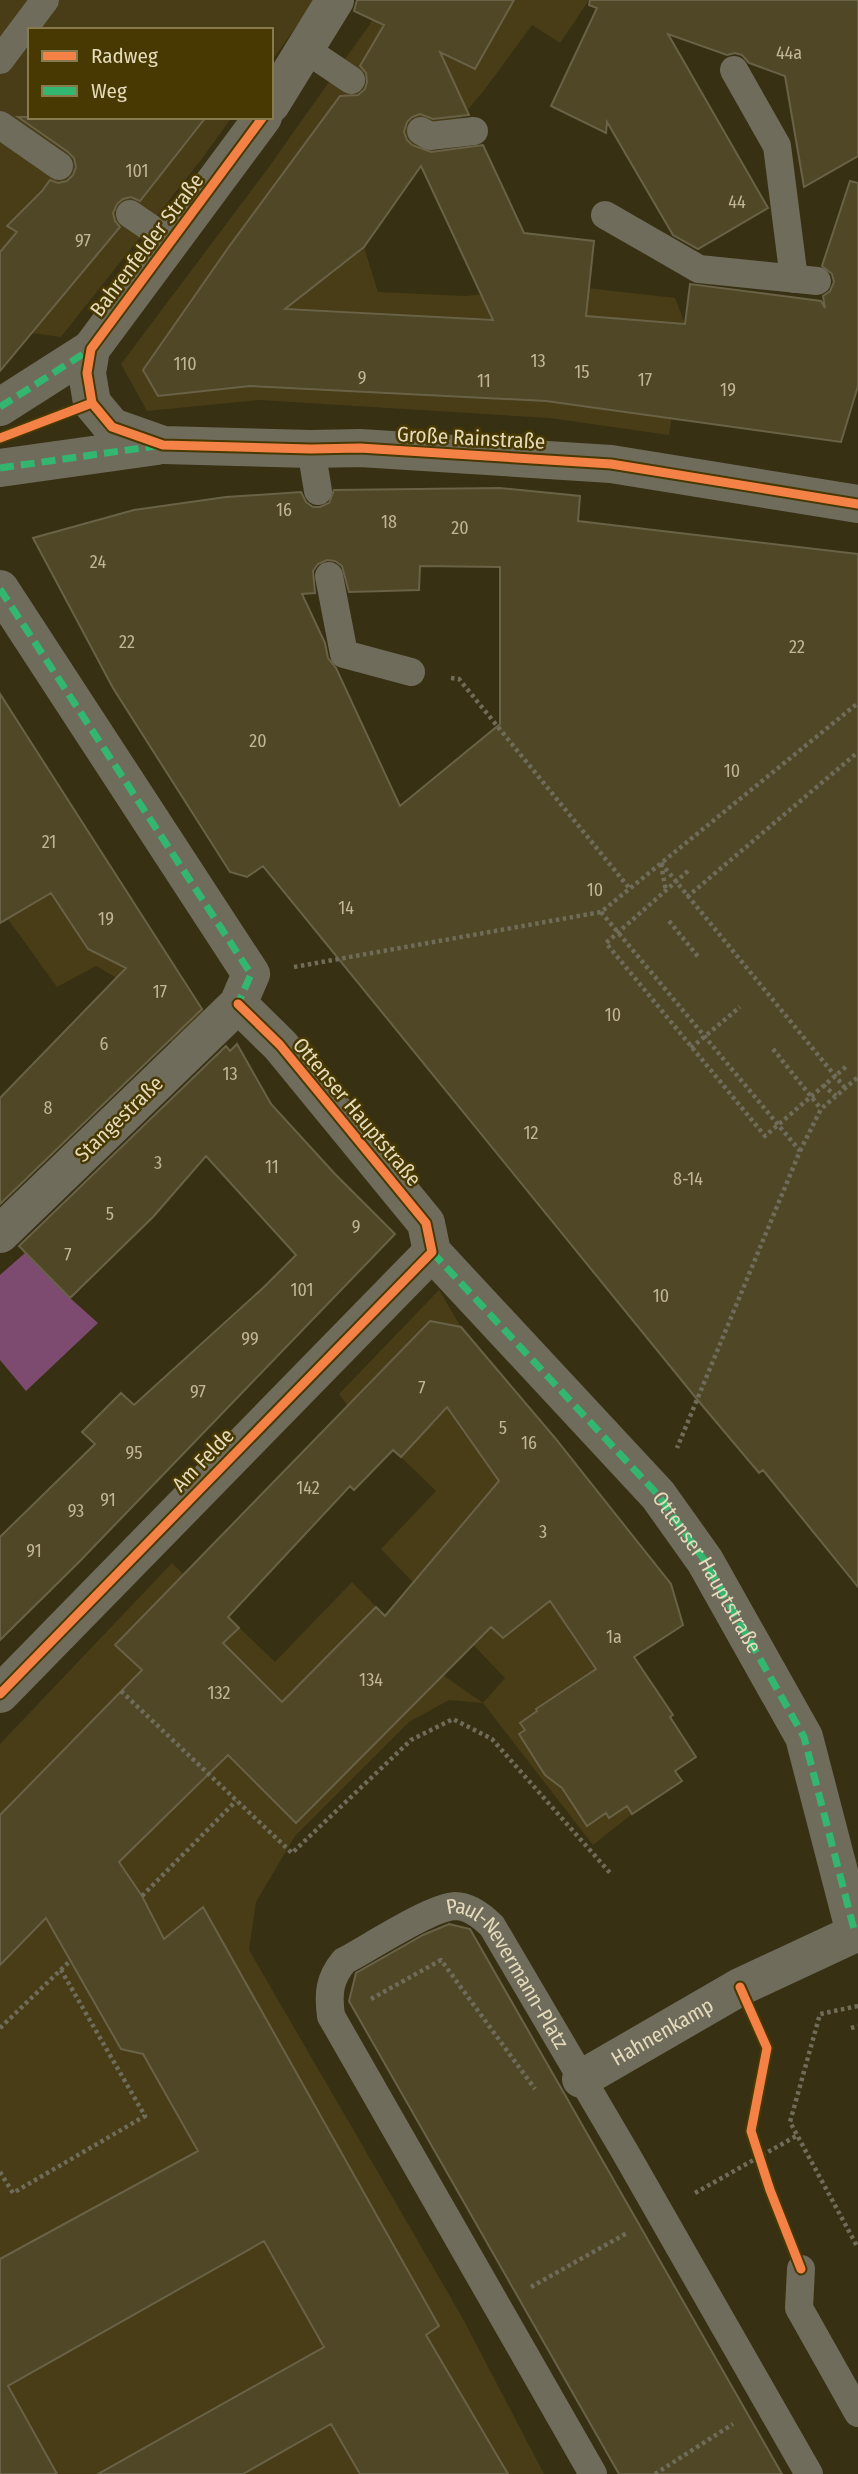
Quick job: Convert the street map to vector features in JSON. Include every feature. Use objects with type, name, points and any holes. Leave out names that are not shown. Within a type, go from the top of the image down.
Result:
[{"type":"street","points":[[273,101],[335,0]]},
{"type":"street","name":"Bahrenfelder Straße","points":[[0,407],[91,349],[262,119]]},
{"type":"street","name":"Bahrenfelder Straße","points":[[91,349],[87,373],[92,403]]},
{"type":"street","name":"Große Rainstraße","points":[[92,403],[112,427],[163,445]]},
{"type":"street","name":"Große Rainstraße","points":[[0,468],[163,445],[360,448],[611,464],[858,504]]},
{"type":"street","points":[[0,589],[250,974],[238,1004]]},
{"type":"street","name":"Stangestraße","points":[[0,1234],[238,1004]]},
{"type":"street","name":"Ottenser Hauptstraße","points":[[238,1004],[280,1045],[426,1223],[432,1252],[658,1495],[705,1561],[804,1737],[856,1932]]},
{"type":"street","name":"Am Felde","points":[[0,1693],[432,1252]]},
{"type":"street","name":"Hahnenkamp","points":[[581,2079],[740,1987],[856,1932]]},
{"type":"lane","points":[[0,61],[45,0]]},
{"type":"lane","points":[[305,49],[351,80]]},
{"type":"lane","points":[[605,215],[699,269],[806,280],[777,146],[734,70]]},
{"type":"lane","points":[[0,125],[59,166]]},
{"type":"lane","points":[[421,131],[430,136],[474,131]]},
{"type":"lane","points":[[130,214],[171,243]]},
{"type":"lane","points":[[311,449],[318,491]]},
{"type":"lane","points":[[329,576],[344,654],[411,672]]},
{"type":"lane","name":"Paul-Nevermann-Platz","points":[[593,2474],[331,2016],[330,1985],[344,1961],[438,1910],[458,1906],[481,1916],[492,1926],[660,2213],[808,2474]]},
{"type":"lane","points":[[801,2269],[799,2308],[858,2413]]},
{"type":"path","points":[[411,672],[459,679],[630,889]]},
{"type":"path","points":[[339,960],[601,912],[858,703]]},
{"type":"path","points":[[687,897],[858,752]]},
{"type":"path","points":[[661,863],[666,891]]},
{"type":"path","points":[[661,863],[845,1088]]},
{"type":"path","points":[[688,872],[606,943],[691,1048],[765,1136],[848,1065]]},
{"type":"path","points":[[601,912],[800,1151]]},
{"type":"path","points":[[669,921],[700,959]]},
{"type":"path","points":[[691,1048],[740,1007]]},
{"type":"path","points":[[773,1049],[821,1109]]},
{"type":"path","points":[[696,1398],[800,1151],[821,1109],[858,1077]]},
{"type":"path","points":[[823,1085],[836,1096]]},
{"type":"path","points":[[121,1691],[292,1853],[411,1740],[453,1719],[492,1739],[611,1874]]},
{"type":"path","points":[[142,1896],[236,1801]]},
{"type":"path","points":[[0,2028],[71,1960]]},
{"type":"path","points":[[363,2004],[441,1960],[539,2096]]},
{"type":"path","points":[[0,2172],[13,2193],[145,2116],[61,1970]]},
{"type":"path","points":[[858,2006],[820,2014],[790,2122],[858,2248]]},
{"type":"path","points":[[851,2028],[858,2026]]},
{"type":"path","points":[[526,2290],[798,2135]]},
{"type":"path","points":[[755,2144],[762,2168]]},
{"type":"path","points":[[626,2233],[633,2244]]},
{"type":"path","points":[[727,2413],[739,2434]]},
{"type":"path","points":[[655,2474],[733,2424]]},
{"type":"shaded area","points":[[0,0],[315,0],[273,59],[273,28],[28,28],[28,119],[231,119],[61,337],[32,333],[0,371]]},
{"type":"shaded area","points":[[381,0],[589,0],[560,43],[532,25],[485,89],[420,167],[364,247],[378,292],[466,296],[560,285],[675,298],[685,324],[669,435],[550,418],[259,400],[147,411],[121,364],[266,171],[370,24]]},
{"type":"shaded area","points":[[0,691],[206,1014],[173,1044],[117,978],[96,966],[57,987],[0,908]]},
{"type":"shaded area","points":[[25,1253],[98,1323],[26,1391],[0,1360],[0,1275]]},
{"type":"shaded area","points":[[439,1290],[461,1327],[669,1581],[683,1625],[628,1661],[658,1692],[673,1715],[668,1718],[696,1757],[676,1771],[682,1781],[632,1814],[593,1845],[483,1703],[505,1678],[381,1549],[436,1491],[348,1406],[339,1394]]},
{"type":"shaded area","points":[[172,1563],[275,1662],[352,1582],[443,1675],[483,1703],[449,1700],[409,1722],[295,1836],[256,1902],[249,1950],[462,2317],[544,2474],[0,2474],[0,1744]]},
{"type":"building","points":[[357,0],[514,0],[475,69],[440,52],[469,115],[433,119],[420,114],[407,122],[404,132],[412,145],[431,152],[483,145],[524,233],[594,241],[586,316],[685,324],[690,284],[821,301],[825,308],[823,296],[830,291],[834,282],[832,274],[822,266],[850,181],[858,183],[858,386],[841,442],[546,401],[250,386],[158,396],[143,370],[228,248],[340,96],[358,95],[365,89],[366,73],[360,66],[384,25],[354,11]],"holes":[[[421,166],[493,320],[285,309],[364,247]]]},
{"type":"building","points":[[590,0],[858,0],[858,156],[804,187],[785,76],[749,63],[742,55],[727,55],[668,34],[768,208],[698,249],[673,235],[607,122],[606,133],[551,106],[597,8],[589,5]]},
{"type":"building","points":[[18,117],[204,119],[140,201],[131,197],[117,204],[113,213],[120,227],[0,371],[0,252],[17,232],[7,226],[50,180],[58,183],[67,181],[73,175],[76,167],[74,158]]},
{"type":"building","points":[[500,488],[580,496],[578,521],[858,554],[858,1587],[763,1470],[759,1473],[696,1398],[263,866],[247,877],[230,872],[113,688],[33,538],[134,510],[226,497],[301,492],[306,502],[313,507],[320,507],[329,503],[334,490]],"holes":[[[327,560],[342,566],[349,592],[419,590],[420,566],[500,567],[500,724],[400,806],[336,668],[328,658],[325,643],[302,594],[315,593],[313,571],[318,564]]]},
{"type":"building","points":[[0,694],[202,1009],[0,1204],[0,1098],[126,968],[88,949],[51,893],[0,923]]},
{"type":"building","points":[[237,1044],[271,1104],[395,1234],[79,1562],[0,1640],[0,1537],[95,1444],[82,1432],[121,1393],[134,1405],[296,1255],[206,1156],[153,1217],[70,1298],[19,1246],[226,1046],[230,1051]]},
{"type":"building","points":[[430,1321],[461,1327],[555,1438],[671,1584],[683,1625],[634,1657],[673,1715],[670,1717],[696,1757],[675,1771],[682,1781],[632,1814],[627,1806],[609,1818],[606,1813],[587,1826],[562,1788],[545,1775],[519,1734],[525,1730],[520,1723],[537,1711],[536,1709],[596,1669],[550,1601],[503,1638],[491,1627],[296,1823],[228,1755],[119,1862],[142,1896],[164,1939],[203,1907],[439,2326],[426,2335],[508,2474],[360,2474],[331,2424],[243,2474],[98,2474],[324,2347],[264,2241],[8,2386],[57,2474],[0,2474],[0,2259],[198,2151],[143,2054],[121,2049],[46,1918],[0,1965],[0,1815],[142,1670],[115,1645]],"holes":[[[447,1407],[499,1481],[385,1616],[376,1607],[282,1702],[223,1643],[239,1628],[228,1617],[350,1486],[354,1490],[393,1450],[401,1457]]]},
{"type":"building","points":[[449,1924],[470,1929],[782,2474],[619,2474],[349,2001],[356,1973],[423,1935]]},
{"type":"marked path","points":[[0,407],[91,349]]},
{"type":"marked path","points":[[0,468],[156,446]]},
{"type":"marked path","points":[[0,589],[251,974],[238,1004]]},
{"type":"marked path","points":[[432,1252],[658,1495],[705,1561],[804,1737],[855,1933]]},
{"type":"cycle path","points":[[92,403],[87,373],[91,349],[262,119]]},
{"type":"cycle path","points":[[92,403],[112,427],[163,445],[360,448],[611,464],[858,504]]},
{"type":"cycle path","points":[[0,438],[92,403]]},
{"type":"cycle path","points":[[0,1694],[432,1252],[426,1223],[280,1045],[238,1004]]},
{"type":"cycle path","points":[[740,1987],[767,2048],[751,2131],[770,2190],[801,2269]]}]
